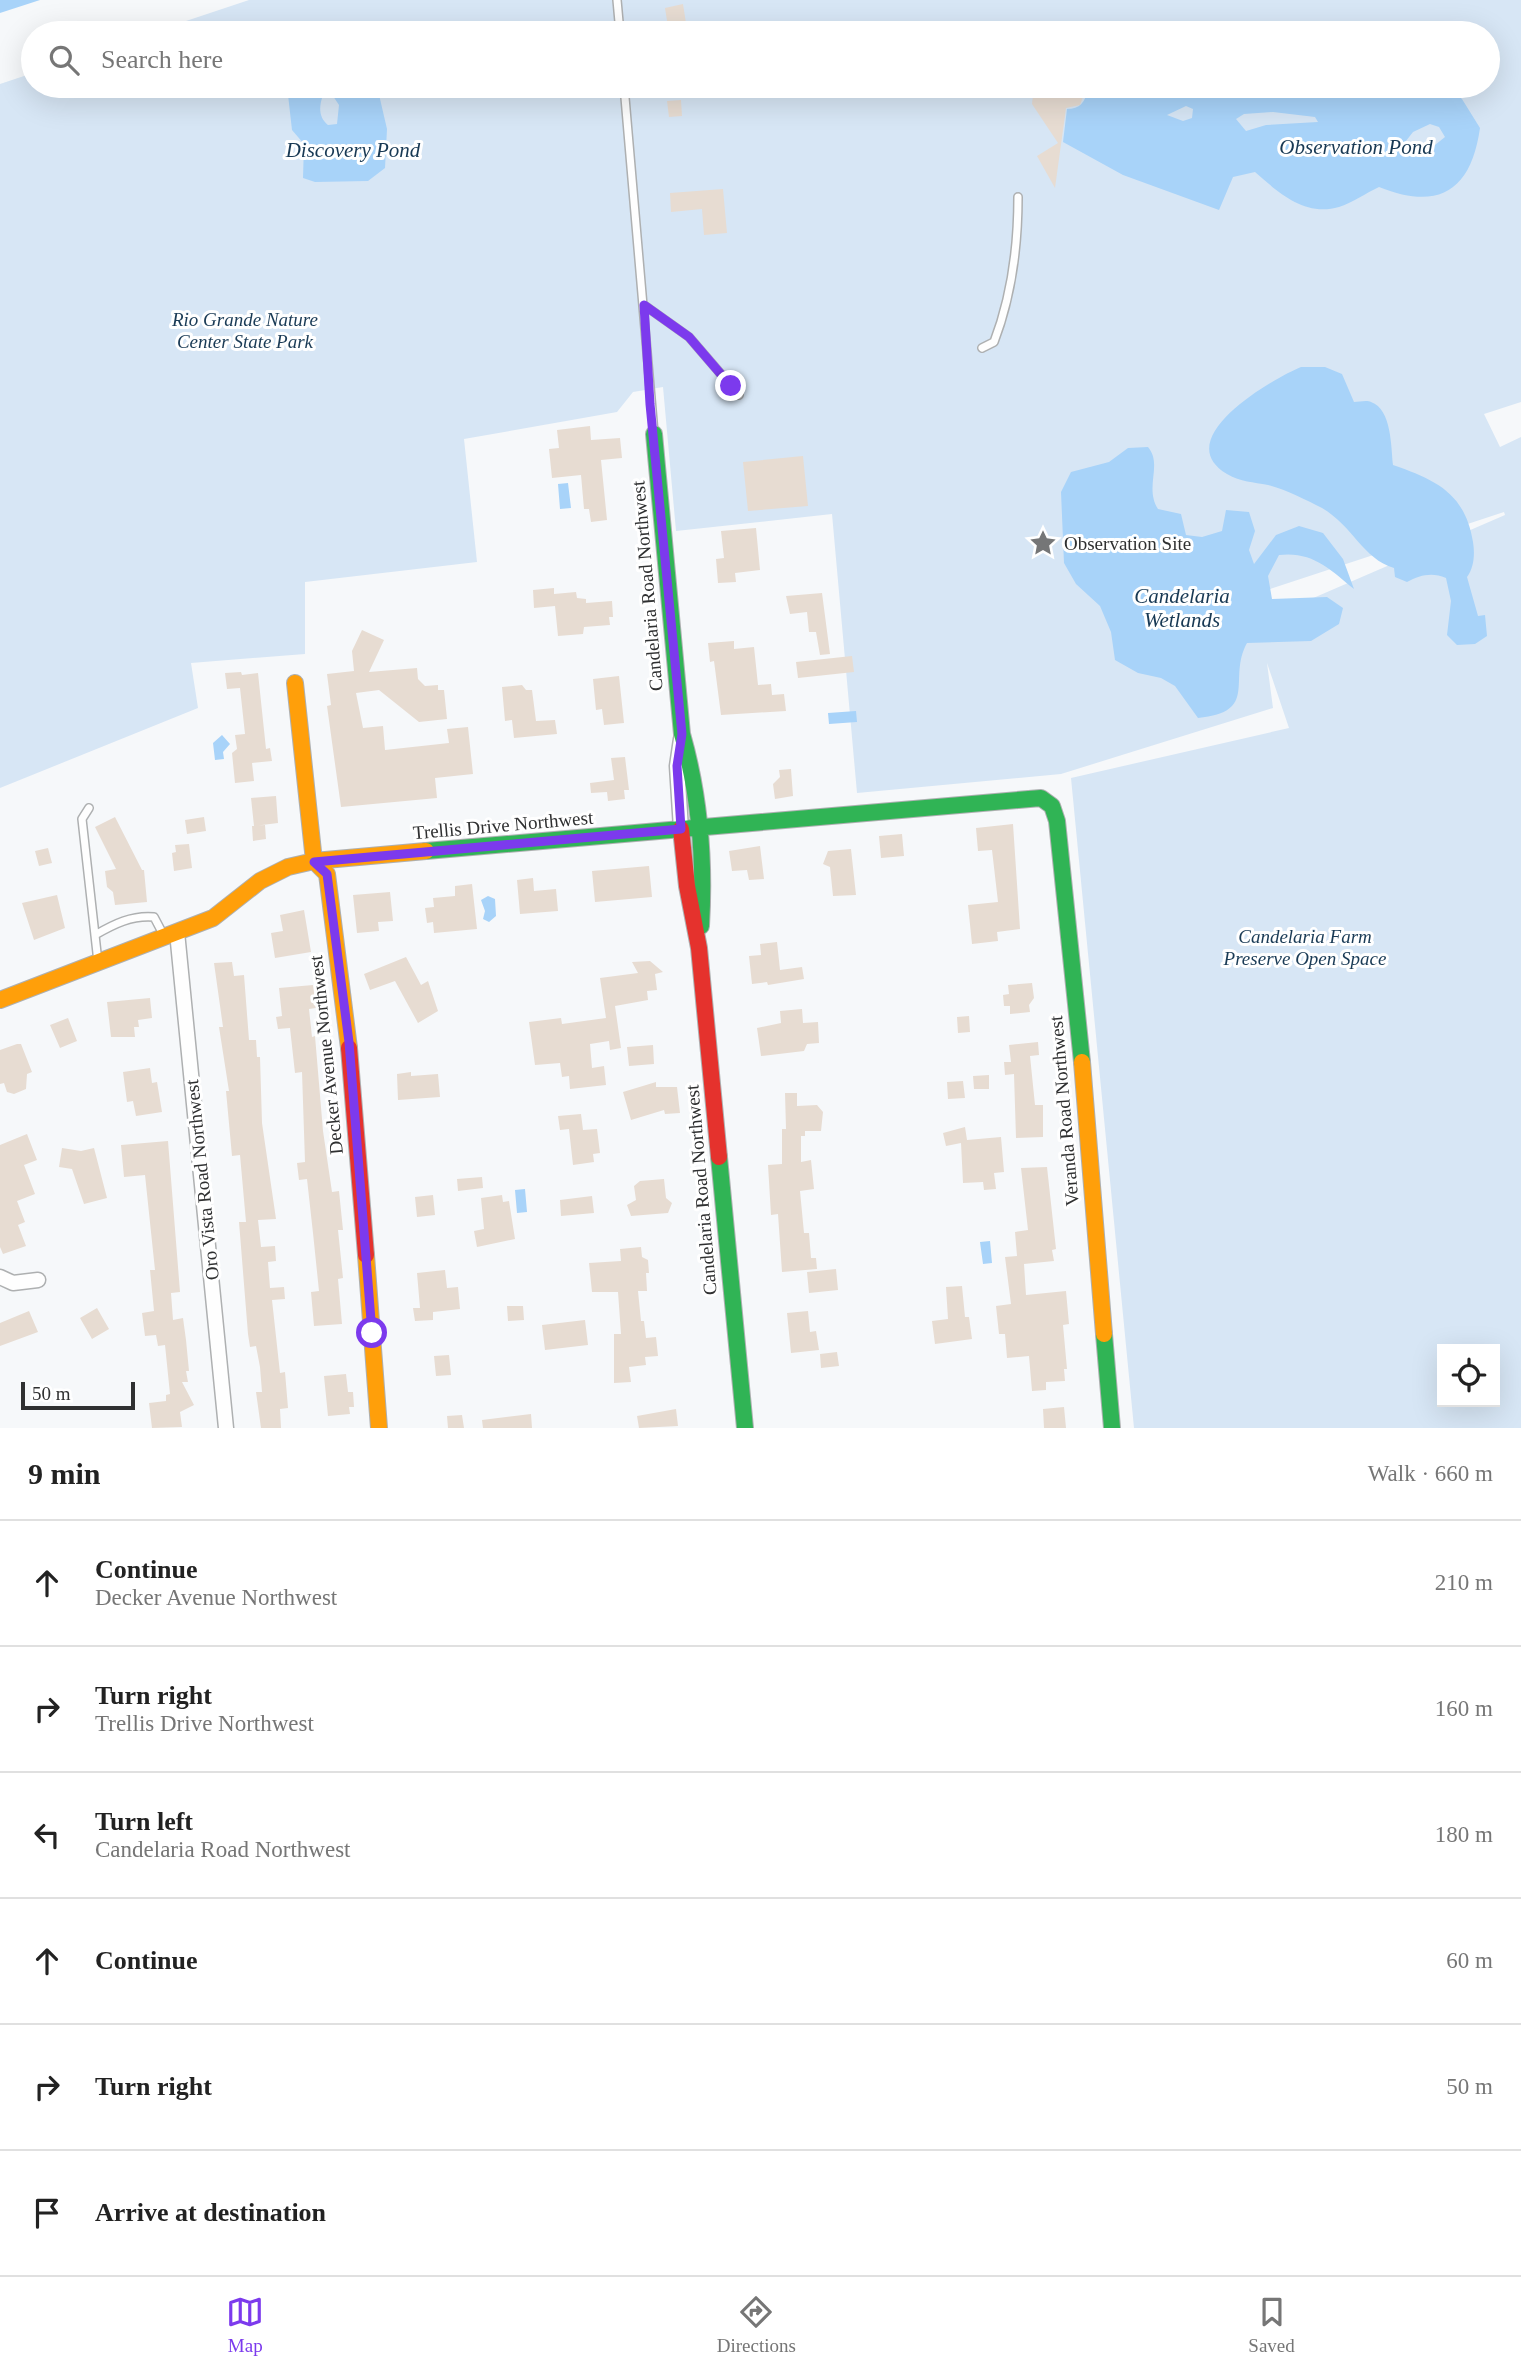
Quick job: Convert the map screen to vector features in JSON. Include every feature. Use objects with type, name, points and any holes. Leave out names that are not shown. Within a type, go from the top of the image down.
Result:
[{"type":"street","name":"Candelaria Road Northwest","points":[[654,434],[682,734],[692,767],[704,884],[699,948]]},
{"type":"street","name":"Decker Avenue Northwest","points":[[295,683],[314,862],[327,874],[349,1042],[379,1428]]},
{"type":"street","name":"Candelaria Road Northwest","points":[[682,734],[677,766],[681,829],[687,886],[699,948],[745,1428]]},
{"type":"street","name":"Trellis Drive Northwest","points":[[0,1000],[214,918],[260,881],[288,867],[314,862],[1041,797]]},
{"type":"street","name":"Veranda Road Northwest","points":[[1041,797],[1052,806],[1057,821],[1086,1102],[1112,1428]]},
{"type":"street","name":"Oro Vista Road Northwest","points":[[171,935],[226,1428]]},
{"type":"street","points":[[0,1277],[13,1283],[38,1280]]},
{"type":"lane","points":[[617,0],[619,21]]},
{"type":"lane","points":[[625,98],[654,434]]},
{"type":"lane","points":[[982,348],[993,342],[1013,272],[1018,247],[1018,197]]},
{"type":"lane","points":[[644,305],[689,337],[739,395]]},
{"type":"lane","points":[[89,808],[82,819],[98,963]]},
{"type":"lane","points":[[94,935],[116,923],[142,916],[155,917],[171,935]]},
{"type":"green space","points":[[249,0],[1521,0],[1521,402],[1484,414],[1500,447],[1521,437],[1521,1428],[1134,1428],[1071,778],[1289,728],[1267,663],[1273,708],[1061,774],[857,793],[832,514],[676,531],[663,387],[633,392],[617,412],[464,439],[477,562],[305,582],[305,654],[191,663],[198,708],[0,788],[0,84],[21,77],[21,98],[1500,98],[1500,21],[186,21]],"holes":[[[1504,512],[1505,515],[1260,621],[1255,594]]]},
{"type":"water","points":[[0,0],[40,0],[0,13]]},
{"type":"water","name":"Discovery Pond","points":[[288,98],[322,98],[321,116],[328,125],[337,124],[339,105],[334,98],[380,98],[387,129],[385,168],[368,181],[315,182],[303,178],[304,144],[292,130]]},
{"type":"water","name":"Observation Pond","points":[[1461,98],[1480,128],[1476,150],[1460,181],[1449,190],[1435,195],[1419,197],[1379,187],[1339,207],[1314,209],[1292,201],[1255,172],[1233,177],[1219,210],[1123,175],[1063,142],[1067,109],[1080,105],[1085,99]],"holes":[[[1186,106],[1193,109],[1192,118],[1183,121],[1167,115]],[[1273,112],[1315,117],[1318,122],[1266,125],[1246,131],[1236,119],[1244,114]],[[1430,124],[1439,127],[1445,137],[1425,153],[1413,156],[1402,146],[1413,132]]]},
{"type":"water","points":[[1301,367],[1325,367],[1342,374],[1354,402],[1371,402],[1378,406],[1387,421],[1393,465],[1435,483],[1456,500],[1463,511],[1474,551],[1473,565],[1467,577],[1478,616],[1485,615],[1487,636],[1475,644],[1457,645],[1447,635],[1451,601],[1446,578],[1426,575],[1407,582],[1395,577],[1394,568],[1374,557],[1333,515],[1281,489],[1232,477],[1212,460],[1210,444],[1217,428],[1231,412],[1269,384]]},
{"type":"water","name":"Candelaria Wetlands","points":[[1148,447],[1154,461],[1154,501],[1158,509],[1181,514],[1186,535],[1202,537],[1222,531],[1226,510],[1249,512],[1255,531],[1249,550],[1254,564],[1276,535],[1299,526],[1323,533],[1343,559],[1354,589],[1320,563],[1291,554],[1279,555],[1268,576],[1272,599],[1327,597],[1343,608],[1339,624],[1311,641],[1247,643],[1242,656],[1235,701],[1229,709],[1217,715],[1198,718],[1175,686],[1161,678],[1138,673],[1115,660],[1111,632],[1100,606],[1076,584],[1064,563],[1061,492],[1071,472],[1109,462],[1128,448]]},
{"type":"water","points":[[568,483],[571,508],[560,509],[558,484]]},
{"type":"water","points":[[856,711],[857,722],[829,724],[828,713]]},
{"type":"water","points":[[222,735],[230,744],[223,752],[224,759],[215,760],[213,743]]},
{"type":"water","points":[[488,896],[495,899],[496,916],[489,922],[483,919],[485,911],[481,900]]},
{"type":"water","points":[[525,1189],[527,1212],[517,1213],[515,1190]]},
{"type":"water","points":[[990,1241],[992,1263],[983,1264],[980,1242]]},
{"type":"building","points":[[683,4],[686,21],[667,21],[665,8]]},
{"type":"building","points":[[1033,98],[1083,98],[1080,105],[1066,108],[1055,188],[1037,156],[1058,143],[1032,104]]},
{"type":"building","points":[[681,100],[682,116],[669,117],[667,101]]},
{"type":"building","points":[[723,189],[727,233],[704,235],[702,209],[671,212],[670,193]]},
{"type":"building","points":[[590,426],[591,440],[620,438],[622,458],[601,460],[607,520],[591,522],[589,509],[584,509],[581,475],[552,478],[549,449],[559,448],[557,430]]},
{"type":"building","points":[[803,456],[808,506],[748,511],[743,462]]},
{"type":"building","points":[[756,528],[760,570],[735,573],[736,582],[718,583],[716,559],[724,558],[721,531]]},
{"type":"building","points":[[554,588],[554,594],[576,592],[577,598],[586,599],[586,603],[612,601],[613,617],[609,617],[610,625],[584,627],[583,634],[558,636],[555,606],[534,608],[533,590]]},
{"type":"building","points":[[822,593],[830,654],[820,655],[816,632],[809,632],[807,612],[790,614],[786,596]]},
{"type":"building","points":[[362,630],[384,640],[369,672],[417,668],[418,679],[425,686],[438,685],[438,690],[444,690],[447,719],[419,722],[379,690],[356,693],[363,728],[383,726],[385,750],[449,743],[447,729],[468,727],[473,774],[435,778],[437,798],[341,807],[327,706],[331,705],[327,674],[354,671],[352,651]]},
{"type":"building","points":[[734,641],[734,649],[754,647],[758,685],[771,684],[772,695],[784,694],[786,711],[721,715],[714,661],[710,662],[708,643]]},
{"type":"building","points":[[852,656],[854,672],[798,678],[796,662]]},
{"type":"building","points":[[241,672],[242,675],[258,673],[266,749],[270,748],[272,761],[252,763],[254,781],[235,783],[232,753],[237,749],[235,735],[245,734],[240,688],[227,689],[225,673]]},
{"type":"building","points":[[619,676],[624,723],[604,725],[602,709],[596,710],[593,679]]},
{"type":"building","points":[[522,685],[526,690],[532,690],[536,721],[555,720],[557,734],[514,738],[512,720],[505,721],[502,687]]},
{"type":"building","points":[[625,757],[629,790],[624,790],[625,799],[608,801],[607,792],[591,793],[590,783],[614,780],[611,758]]},
{"type":"building","points":[[791,769],[793,796],[775,799],[773,784],[780,777],[779,770]]},
{"type":"building","points":[[276,796],[278,823],[254,826],[251,798]]},
{"type":"building","points":[[115,817],[144,870],[147,902],[115,905],[113,892],[107,887],[105,871],[116,869],[95,827]]},
{"type":"building","points":[[204,817],[206,831],[187,834],[185,820]]},
{"type":"building","points":[[1013,824],[1020,929],[997,932],[998,941],[972,944],[968,905],[998,902],[992,850],[978,851],[976,828]]},
{"type":"building","points":[[265,825],[266,839],[253,841],[252,826]]},
{"type":"building","points":[[902,834],[904,856],[881,858],[879,836]]},
{"type":"building","points":[[189,844],[192,868],[174,871],[172,853],[176,852],[175,845]]},
{"type":"building","points":[[760,846],[764,879],[749,880],[747,870],[732,871],[729,851]]},
{"type":"building","points":[[48,848],[52,863],[39,866],[35,851]]},
{"type":"building","points":[[851,849],[856,895],[833,896],[830,867],[823,864],[828,851]]},
{"type":"building","points":[[649,866],[652,897],[595,902],[592,871]]},
{"type":"building","points":[[533,878],[534,891],[556,889],[558,911],[520,914],[517,880]]},
{"type":"building","points":[[472,884],[477,929],[434,933],[433,922],[427,923],[425,908],[434,907],[433,898],[455,896],[455,886]]},
{"type":"building","points":[[390,892],[393,921],[378,922],[379,931],[357,933],[353,895]]},
{"type":"building","points":[[57,895],[65,928],[34,940],[22,903]]},
{"type":"building","points":[[304,910],[311,952],[275,958],[271,933],[283,931],[280,915]]},
{"type":"building","points":[[777,942],[780,970],[802,967],[804,979],[768,985],[767,982],[752,984],[749,956],[761,955],[760,944]]},
{"type":"building","points":[[406,957],[421,985],[428,981],[438,1011],[418,1023],[395,981],[370,990],[364,974]]},
{"type":"building","points":[[650,961],[663,972],[655,974],[657,990],[647,991],[648,1000],[615,1006],[621,1048],[610,1050],[609,1041],[590,1044],[592,1068],[604,1066],[606,1085],[570,1089],[569,1076],[562,1077],[560,1063],[535,1065],[529,1022],[561,1018],[562,1024],[606,1018],[600,978],[638,973],[632,962]]},
{"type":"building","points":[[232,962],[234,976],[244,975],[249,1040],[256,1040],[257,1057],[260,1057],[262,1123],[276,1219],[258,1220],[261,1247],[275,1246],[276,1261],[268,1262],[270,1288],[284,1287],[285,1299],[272,1300],[280,1373],[285,1372],[288,1408],[280,1409],[281,1428],[261,1428],[256,1392],[262,1392],[260,1367],[256,1346],[250,1347],[248,1334],[239,1222],[246,1222],[240,1155],[232,1156],[226,1091],[229,1091],[219,1027],[223,1027],[214,963]]},
{"type":"building","points":[[1032,983],[1034,998],[1029,1005],[1030,1012],[1010,1014],[1010,1006],[1004,1006],[1003,995],[1009,994],[1008,985]]},
{"type":"building","points":[[313,985],[316,1008],[309,1009],[312,1037],[315,1036],[323,1131],[332,1192],[339,1191],[343,1230],[338,1230],[343,1278],[338,1279],[342,1324],[314,1326],[311,1292],[319,1291],[313,1233],[307,1179],[299,1180],[297,1163],[305,1162],[302,1072],[295,1073],[290,1028],[278,1029],[276,1017],[282,1016],[279,988]]},
{"type":"building","points":[[150,998],[152,1018],[138,1020],[139,1027],[134,1027],[135,1037],[111,1037],[107,1002]]},
{"type":"building","points":[[802,1009],[803,1023],[818,1022],[819,1043],[807,1044],[804,1051],[761,1056],[757,1028],[781,1023],[780,1011]]},
{"type":"building","points":[[969,1016],[970,1032],[958,1033],[957,1017]]},
{"type":"building","points":[[68,1018],[77,1041],[60,1048],[50,1025]]},
{"type":"building","points":[[1038,1042],[1039,1055],[1030,1056],[1035,1105],[1043,1105],[1043,1137],[1016,1138],[1014,1074],[1005,1075],[1004,1062],[1011,1062],[1009,1045]]},
{"type":"building","points":[[21,1044],[32,1072],[27,1074],[26,1089],[14,1094],[7,1092],[4,1083],[0,1084],[0,1050]]},
{"type":"building","points":[[653,1045],[654,1064],[629,1066],[627,1047]]},
{"type":"building","points":[[150,1068],[152,1083],[157,1082],[162,1112],[136,1116],[133,1101],[127,1102],[123,1072]]},
{"type":"building","points":[[411,1072],[411,1076],[438,1074],[440,1097],[398,1100],[397,1074]]},
{"type":"building","points":[[989,1075],[989,1089],[974,1089],[973,1076]]},
{"type":"building","points":[[963,1081],[965,1098],[948,1099],[947,1082]]},
{"type":"building","points":[[656,1082],[656,1087],[677,1087],[680,1113],[665,1114],[664,1110],[631,1120],[623,1092]]},
{"type":"building","points":[[785,1093],[797,1093],[797,1106],[817,1105],[823,1112],[821,1131],[805,1131],[805,1136],[801,1136],[801,1162],[811,1160],[814,1189],[800,1191],[804,1233],[809,1233],[811,1258],[816,1258],[817,1269],[782,1272],[778,1214],[771,1215],[768,1165],[782,1164],[782,1129],[786,1129]]},
{"type":"building","points":[[581,1114],[583,1130],[597,1129],[600,1153],[593,1154],[594,1162],[573,1165],[569,1129],[560,1130],[558,1116]]},
{"type":"building","points":[[965,1127],[967,1140],[1001,1137],[1004,1172],[994,1173],[996,1189],[984,1190],[983,1182],[963,1183],[961,1143],[946,1146],[943,1133]]},
{"type":"building","points":[[27,1134],[37,1160],[24,1165],[35,1194],[17,1201],[25,1222],[18,1225],[26,1246],[3,1254],[0,1247],[0,1145]]},
{"type":"building","points":[[168,1141],[180,1292],[171,1293],[173,1320],[183,1318],[189,1371],[186,1371],[188,1382],[182,1382],[194,1405],[180,1412],[182,1427],[152,1428],[149,1403],[166,1401],[166,1395],[170,1394],[165,1345],[158,1346],[156,1335],[145,1336],[142,1313],[154,1311],[150,1270],[155,1270],[145,1175],[124,1177],[121,1145]]},
{"type":"building","points":[[62,1148],[81,1151],[94,1148],[107,1198],[84,1204],[72,1169],[59,1167]]},
{"type":"building","points":[[1047,1167],[1056,1249],[1052,1250],[1054,1261],[1024,1264],[1026,1295],[1066,1291],[1069,1324],[1063,1325],[1067,1369],[1064,1369],[1065,1381],[1046,1382],[1046,1390],[1032,1391],[1029,1356],[1007,1358],[1005,1334],[999,1334],[996,1306],[1011,1304],[1005,1257],[1017,1256],[1015,1232],[1028,1230],[1021,1168]]},
{"type":"building","points":[[482,1177],[483,1188],[458,1191],[457,1179]]},
{"type":"building","points":[[664,1179],[666,1198],[672,1203],[668,1213],[631,1216],[627,1205],[636,1200],[634,1186],[640,1181]]},
{"type":"building","points":[[433,1195],[435,1215],[417,1217],[415,1197]]},
{"type":"building","points":[[502,1195],[503,1202],[509,1201],[515,1239],[477,1247],[474,1231],[484,1229],[481,1198]]},
{"type":"building","points":[[592,1196],[594,1213],[561,1216],[560,1200]]},
{"type":"building","points":[[641,1247],[642,1257],[648,1260],[649,1273],[646,1273],[647,1291],[638,1291],[641,1321],[644,1321],[646,1338],[656,1337],[658,1356],[645,1357],[646,1365],[629,1367],[631,1382],[614,1383],[614,1334],[621,1334],[618,1292],[592,1292],[589,1263],[621,1261],[620,1249]]},
{"type":"building","points":[[836,1269],[838,1290],[809,1293],[807,1272]]},
{"type":"building","points":[[445,1270],[447,1288],[458,1287],[460,1309],[433,1312],[433,1320],[415,1321],[413,1308],[420,1308],[417,1273]]},
{"type":"building","points":[[962,1286],[965,1317],[969,1317],[972,1339],[935,1344],[932,1321],[948,1319],[946,1287]]},
{"type":"building","points":[[507,1306],[523,1306],[524,1320],[508,1321]]},
{"type":"building","points":[[97,1308],[109,1329],[92,1339],[80,1318]]},
{"type":"building","points":[[29,1311],[38,1332],[0,1346],[0,1323]]},
{"type":"building","points":[[808,1311],[810,1332],[816,1331],[819,1350],[791,1353],[787,1313]]},
{"type":"building","points":[[585,1320],[588,1345],[545,1350],[542,1325]]},
{"type":"building","points":[[837,1352],[839,1366],[821,1368],[820,1354]]},
{"type":"building","points":[[449,1355],[451,1375],[436,1376],[434,1356]]},
{"type":"building","points":[[346,1374],[348,1392],[353,1392],[354,1407],[349,1407],[350,1414],[328,1416],[324,1376]]},
{"type":"building","points":[[1064,1407],[1066,1428],[1044,1428],[1043,1409]]},
{"type":"building","points":[[676,1409],[678,1426],[639,1428],[637,1416]]},
{"type":"building","points":[[531,1414],[532,1428],[483,1428],[482,1420]]},
{"type":"building","points":[[462,1415],[464,1428],[448,1428],[447,1416]]},
{"type":"traffic: fast","points":[[654,434],[682,734],[700,829],[701,926]]},
{"type":"traffic: fast","points":[[426,851],[1041,798],[1052,806],[1057,821],[1082,1062]]},
{"type":"traffic: fast","points":[[719,1157],[745,1428]]},
{"type":"traffic: fast","points":[[1104,1334],[1112,1428]]},
{"type":"traffic: slow","points":[[295,683],[314,861],[327,874],[349,1048]]},
{"type":"traffic: slow","points":[[0,1000],[213,918],[260,881],[288,867],[314,861],[426,851]]},
{"type":"traffic: slow","points":[[1082,1062],[1104,1334]]},
{"type":"traffic: slow","points":[[366,1255],[379,1428]]},
{"type":"traffic: jam","points":[[681,829],[687,886],[699,948],[719,1157]]},
{"type":"traffic: jam","points":[[349,1048],[366,1255]]},
{"type":"place","name":"Observation Site","points":[[1043,543]]},
{"type":"route","points":[[372,1333],[349,1042],[327,874],[314,862],[681,829],[677,766],[682,734],[650,404],[644,305],[689,337],[717,366],[731,386]]},
{"type":"park label","name":"Rio Grande Nature Center State Park","points":[[245,330]]},
{"type":"park label","name":"Candelaria Farm Preserve Open Space","points":[[1305,947]]}]
